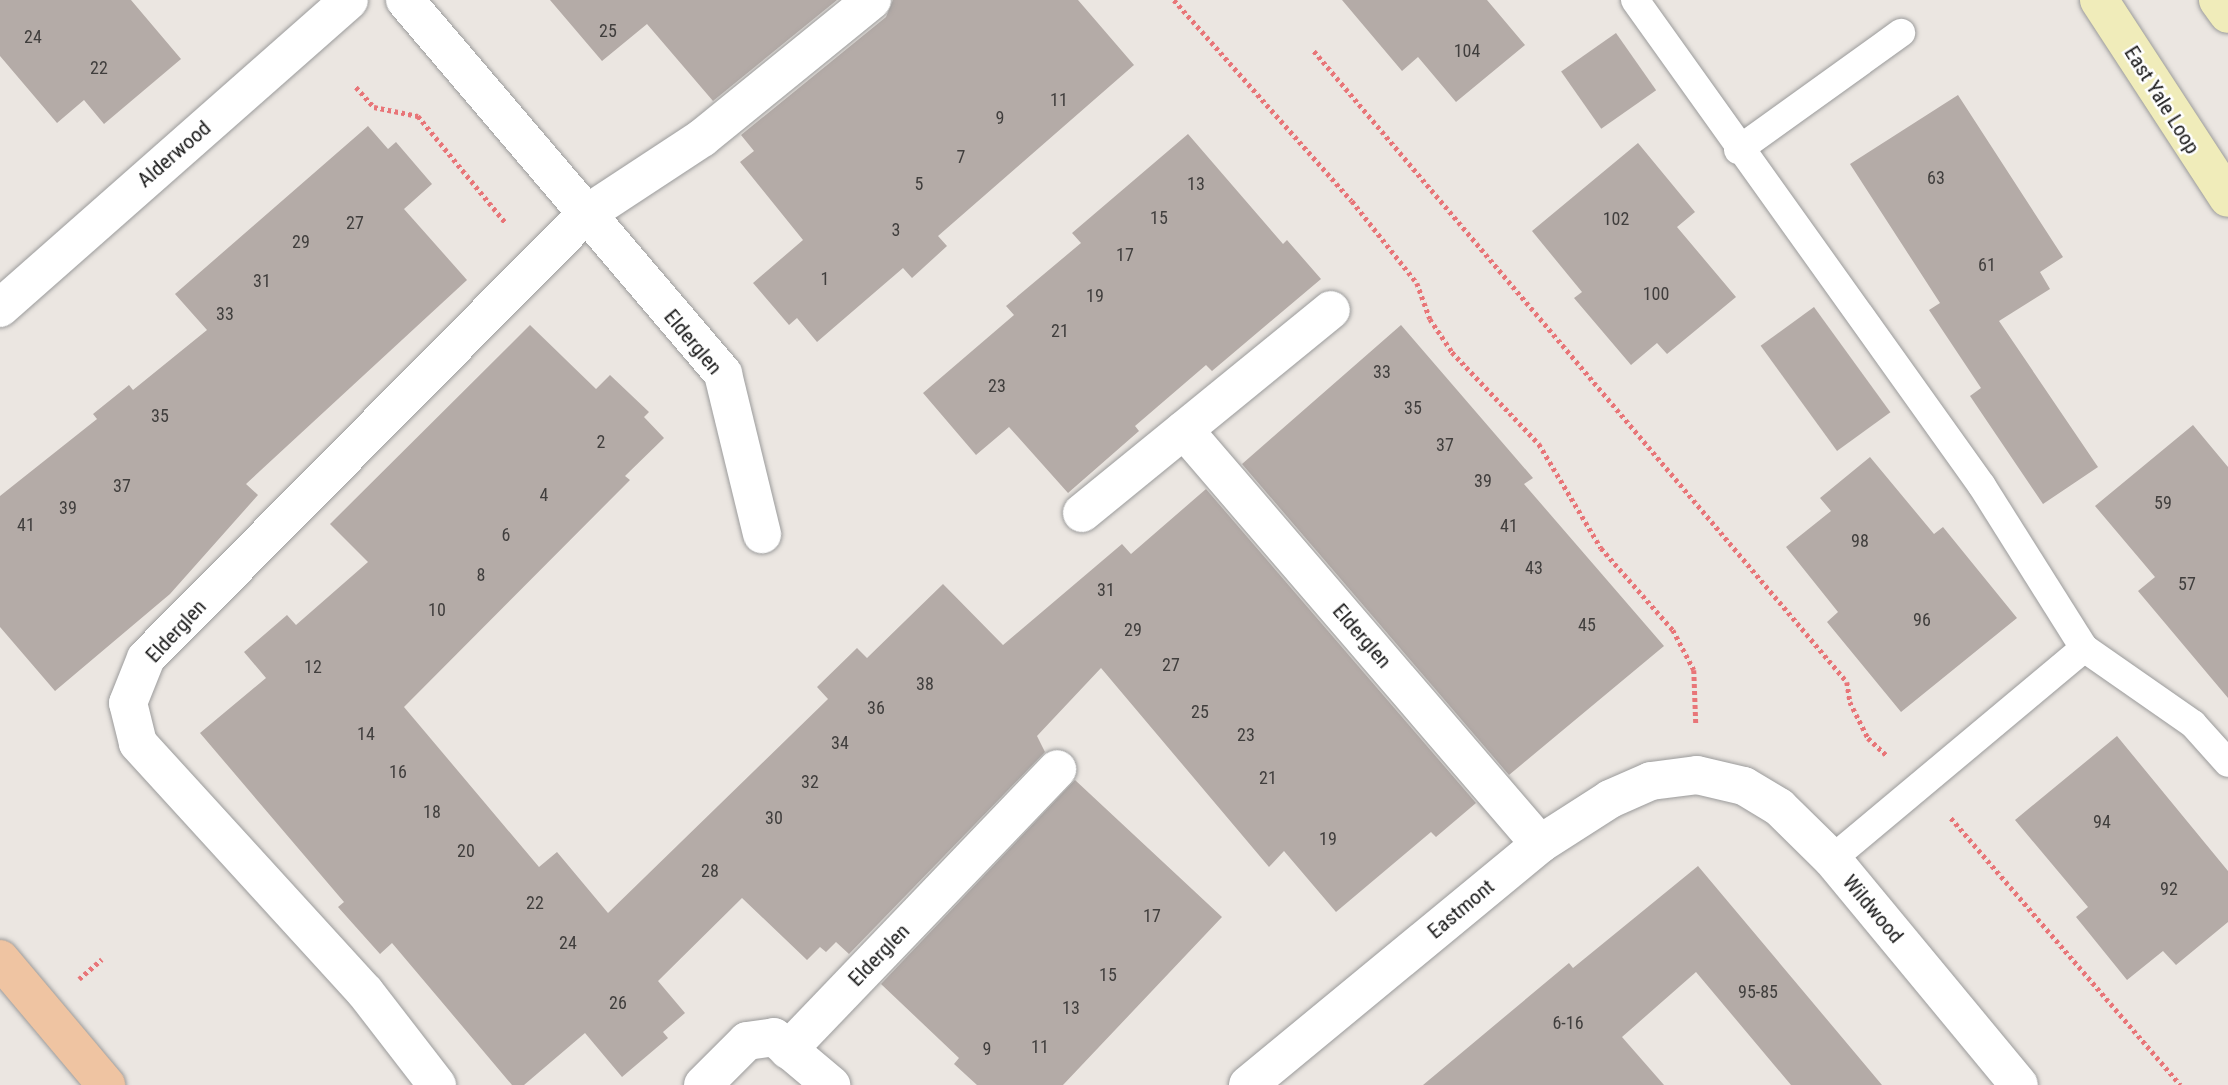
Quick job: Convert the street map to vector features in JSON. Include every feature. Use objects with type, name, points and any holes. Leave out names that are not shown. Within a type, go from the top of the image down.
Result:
[{"type":"main road","name":"East Yale Loop","points":[[2099,0],[2228,198]]},
{"type":"main road","points":[[2218,0],[2228,14]]},
{"type":"main road","points":[[0,959],[103,1085]]},
{"type":"street","name":"Alderwood","points":[[0,309],[349,0]]},
{"type":"street","name":"Elderglen","points":[[405,0],[585,215],[723,374],[762,534]]},
{"type":"street","name":"Elderglen","points":[[437,1085],[365,992],[138,743],[128,703],[146,658],[585,215],[702,138],[872,0]]},
{"type":"street","points":[[1082,513],[1331,310]]},
{"type":"street","name":"Elderglen","points":[[1184,430],[1540,844]]},
{"type":"street","name":"Elderglen","points":[[788,1050],[1057,769]]},
{"type":"street","name":"Eastmont","points":[[1248,1085],[1540,844],[1621,795],[1651,781],[1697,775]]},
{"type":"street","name":"Wildwood","points":[[1697,775],[1744,786],[1779,807],[1832,859],[2005,1080]]},
{"type":"street","points":[[703,1085],[747,1041],[774,1037],[831,1085]]},
{"type":"lane","points":[[1635,0],[1738,150],[1982,486],[2084,648],[2193,724],[2228,763]]},
{"type":"lane","points":[[1738,150],[1901,33]]},
{"type":"lane","points":[[1832,859],[2084,648]]},
{"type":"path","points":[[1174,0],[1352,201],[1417,283],[1430,319],[1452,352],[1539,444],[1601,548],[1673,630],[1694,670],[1696,725]]},
{"type":"path","points":[[1314,51],[1847,682],[1850,702],[1868,738],[1920,786],[2181,1085]]},
{"type":"path","points":[[356,87],[374,107],[418,116],[515,235]]},
{"type":"building","points":[[0,0],[131,0],[181,59],[104,124],[84,100],[57,123],[0,56]]},
{"type":"building","points":[[550,0],[837,0],[713,101],[647,24],[602,61]]},
{"type":"building","points":[[893,0],[1078,0],[1134,65],[938,236],[947,246],[912,278],[903,268],[817,342],[797,318],[789,325],[753,283],[803,240],[740,162],[754,151],[741,135],[886,17]]},
{"type":"building","points":[[1342,0],[1487,0],[1525,45],[1456,102],[1418,57],[1402,71]]},
{"type":"building","points":[[1616,33],[1656,90],[1601,129],[1561,71]]},
{"type":"building","points":[[1958,95],[2063,257],[2040,272],[2050,289],[1999,321],[2098,467],[2043,504],[1970,396],[1981,388],[1929,310],[1940,303],[1850,164]]},
{"type":"building","points":[[368,126],[388,149],[396,142],[432,184],[404,209],[467,280],[246,484],[258,495],[170,594],[55,691],[0,627],[0,496],[97,419],[93,414],[129,385],[133,390],[207,330],[175,294]]},
{"type":"building","points":[[1188,134],[1283,244],[1287,240],[1321,279],[1212,371],[1206,365],[1135,426],[1139,431],[1068,493],[1009,427],[976,455],[923,393],[1014,315],[1006,306],[1081,243],[1072,233]]},
{"type":"building","points":[[1638,143],[1695,212],[1677,227],[1736,297],[1667,354],[1657,343],[1631,365],[1574,298],[1582,292],[1532,231]]},
{"type":"building","points":[[1814,307],[1890,412],[1837,451],[1761,346]]},
{"type":"building","points":[[530,325],[596,389],[610,375],[649,412],[644,417],[664,438],[625,476],[630,480],[404,707],[539,867],[557,852],[608,913],[828,699],[817,687],[857,648],[867,658],[943,584],[1003,645],[1122,544],[1131,554],[1206,489],[1476,803],[1436,837],[1431,832],[1336,912],[1284,851],[1269,867],[1101,668],[1037,736],[1045,752],[849,954],[836,942],[826,952],[820,947],[807,960],[742,898],[658,981],[685,1013],[663,1032],[668,1038],[622,1077],[585,1033],[524,1085],[512,1085],[392,943],[380,954],[338,907],[344,902],[200,733],[266,678],[244,652],[287,615],[296,625],[368,562],[330,524]]},
{"type":"building","points":[[1401,325],[1533,478],[1524,484],[1664,646],[1509,775],[1242,464]]},
{"type":"building","points":[[2193,425],[2228,467],[2228,698],[2138,591],[2155,577],[2095,506]]},
{"type":"building","points":[[1870,457],[1934,534],[1943,527],[2017,618],[1901,712],[1827,622],[1838,612],[1786,547],[1831,511],[1820,498]]},
{"type":"building","points":[[2117,736],[2228,871],[2228,922],[2176,965],[2163,951],[2127,980],[2076,917],[2088,907],[2015,820]]},
{"type":"building","points":[[1075,780],[1222,917],[1063,1085],[977,1085],[954,1064],[959,1058],[881,984]]},
{"type":"building","points":[[1698,866],[1882,1085],[1791,1085],[1696,972],[1622,1037],[1664,1085],[1423,1085],[1569,963],[1573,968]]}]
